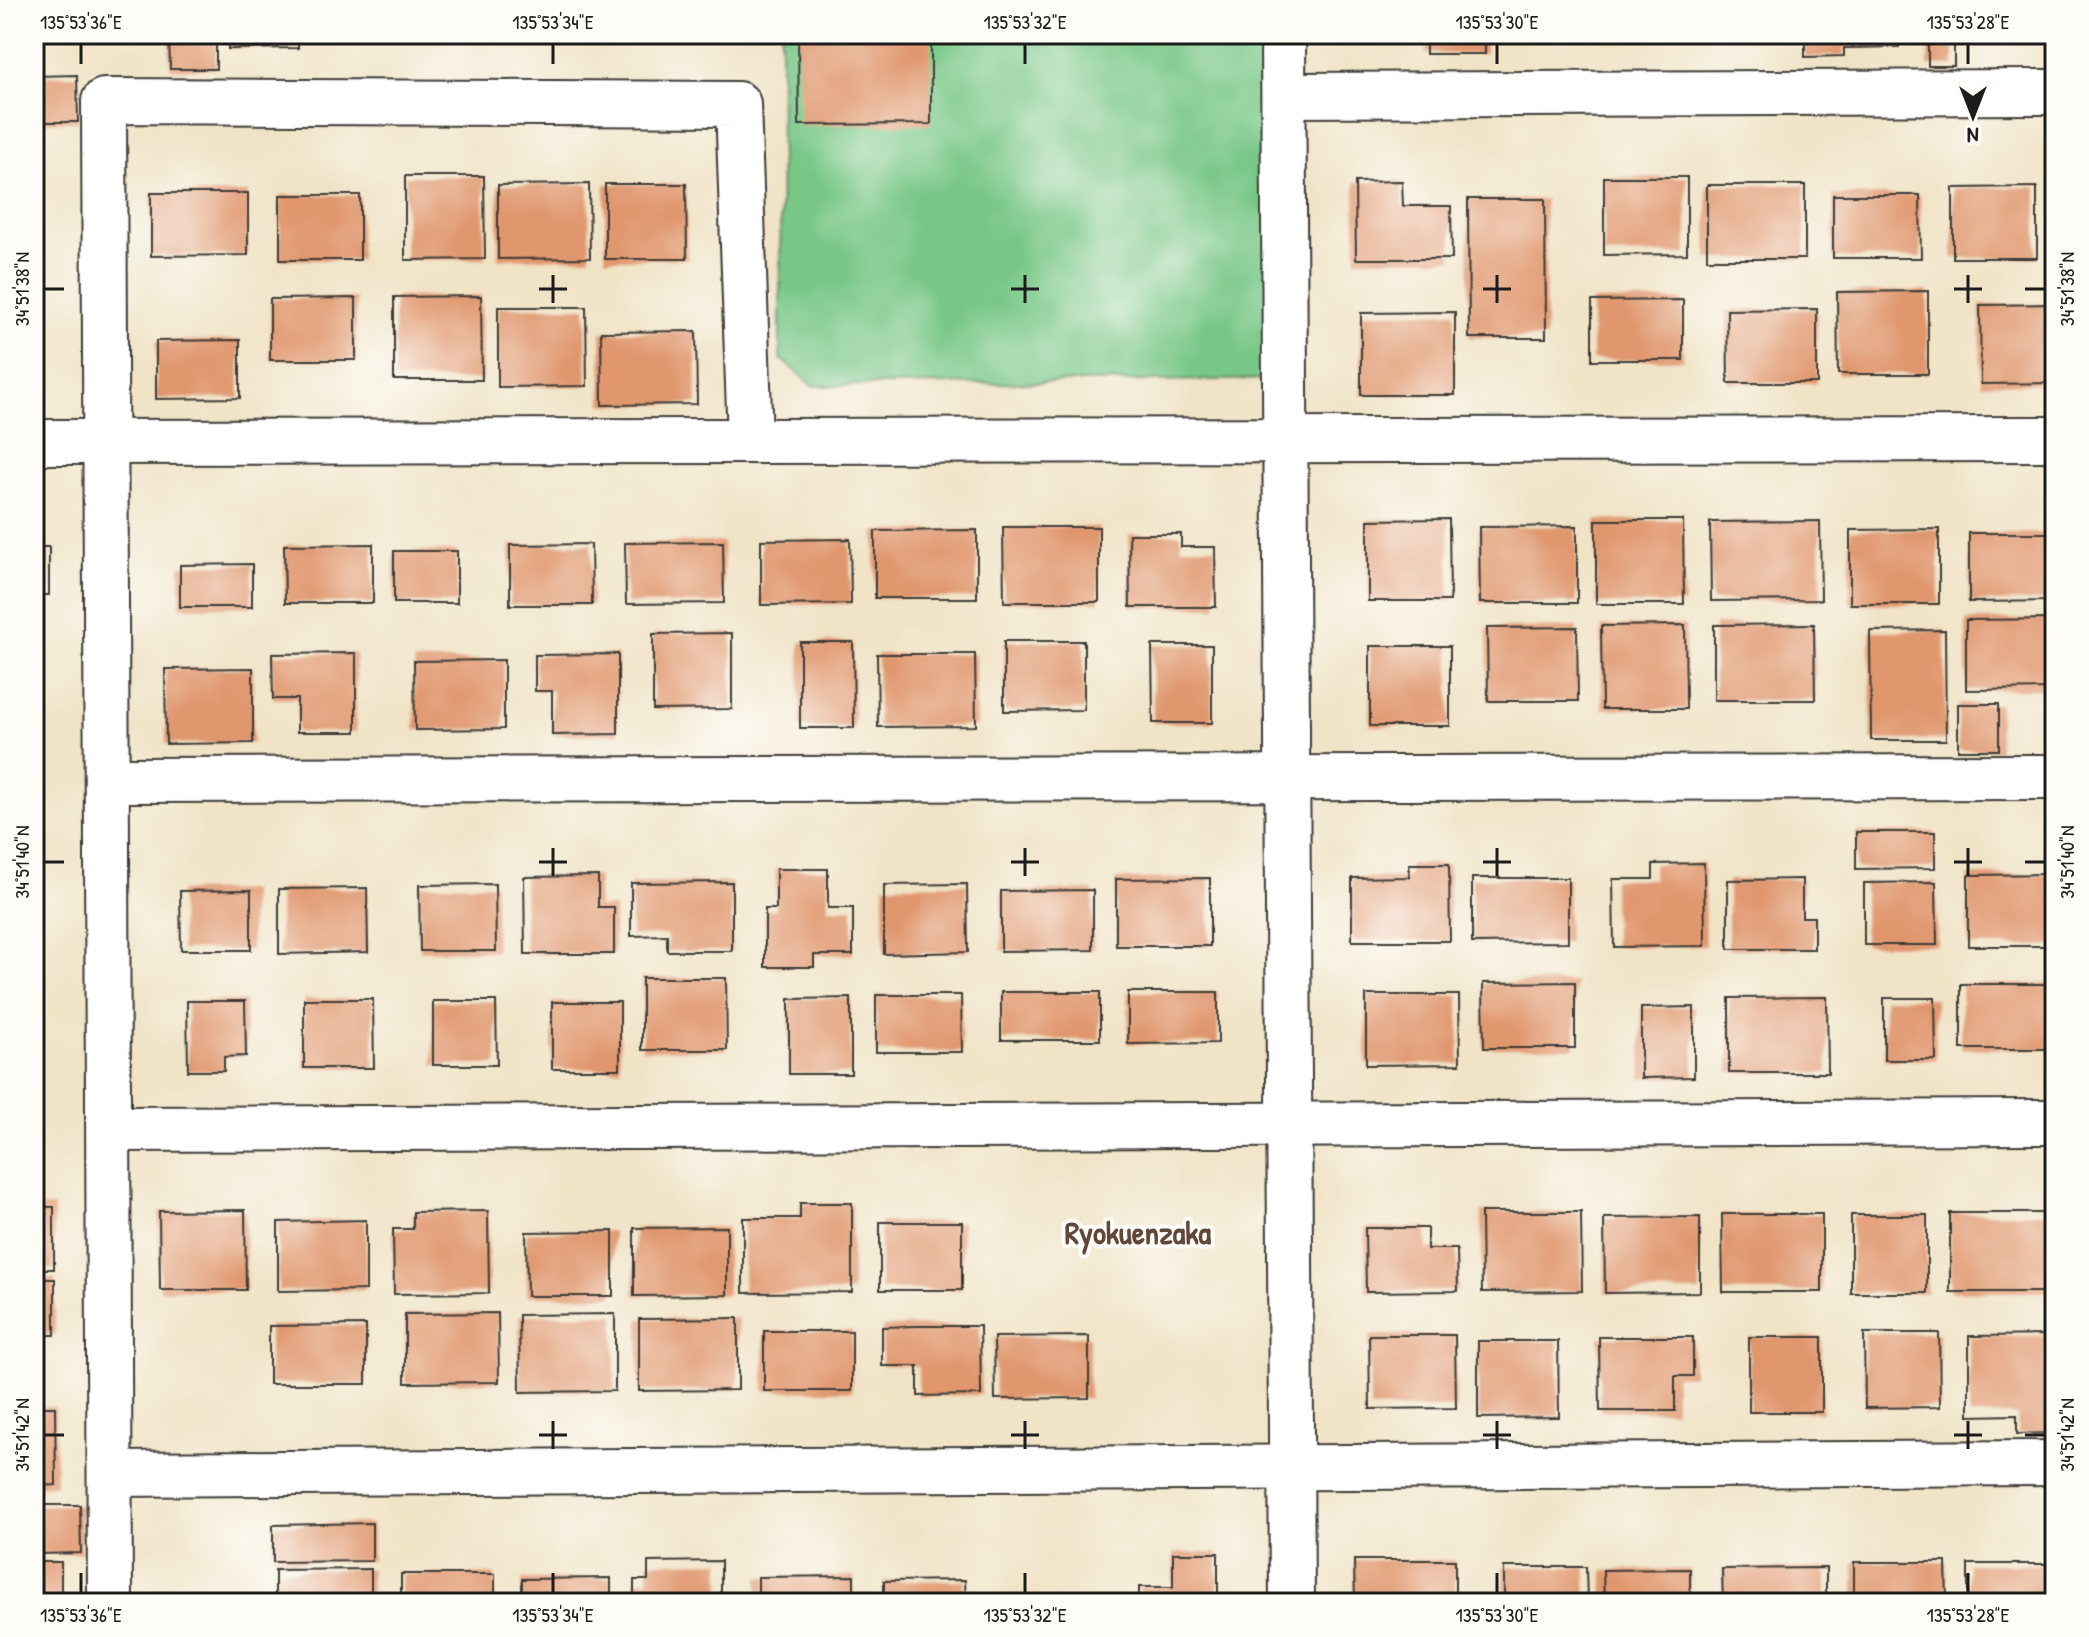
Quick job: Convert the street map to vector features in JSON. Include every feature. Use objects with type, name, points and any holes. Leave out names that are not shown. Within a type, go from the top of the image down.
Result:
[{"type":"street","points":[[1283,34],[1292,1603]]},
{"type":"street","points":[[1284,95],[2055,92]]},
{"type":"street","points":[[110,1603],[104,101],[738,104],[750,440]]},
{"type":"street","points":[[34,442],[2055,439]]},
{"type":"street","points":[[107,780],[2055,777]]},
{"type":"street","points":[[109,1129],[2055,1122]]},
{"type":"street","points":[[110,1474],[2055,1463]]},
{"type":"green space","points":[[781,34],[1283,34],[1285,379],[813,386],[780,358]]},
{"type":"building","points":[[169,34],[216,34],[216,69],[170,69]]},
{"type":"building","points":[[228,34],[298,34],[298,48],[228,49]]},
{"type":"building","points":[[798,34],[931,34],[931,124],[799,125]]},
{"type":"building","points":[[1426,34],[1485,34],[1485,54],[1426,54]]},
{"type":"building","points":[[1805,34],[1899,34],[1899,47],[1844,48],[1844,56],[1805,57]]},
{"type":"building","points":[[1928,34],[1954,34],[1954,66],[1928,66]]},
{"type":"building","points":[[77,75],[78,122],[34,122],[34,76]]},
{"type":"building","points":[[405,176],[484,176],[485,259],[405,260]]},
{"type":"building","points":[[1604,177],[1687,177],[1687,254],[1604,255]]},
{"type":"building","points":[[1402,181],[1403,206],[1451,206],[1452,259],[1356,259],[1355,182]]},
{"type":"building","points":[[589,184],[590,258],[498,259],[498,185]]},
{"type":"building","points":[[605,184],[686,184],[687,259],[605,259]]},
{"type":"building","points":[[1707,185],[1805,185],[1805,259],[1707,259]]},
{"type":"building","points":[[2037,187],[2037,258],[1953,258],[1953,188]]},
{"type":"building","points":[[151,193],[248,193],[248,255],[151,256]]},
{"type":"building","points":[[280,195],[360,195],[360,260],[280,260]]},
{"type":"building","points":[[1833,195],[1920,195],[1921,258],[1833,258]]},
{"type":"building","points":[[1468,199],[1545,199],[1546,338],[1469,338]]},
{"type":"building","points":[[1928,291],[1928,374],[1838,374],[1837,292]]},
{"type":"building","points":[[481,296],[482,380],[394,380],[394,297]]},
{"type":"building","points":[[356,298],[356,360],[270,360],[270,299]]},
{"type":"building","points":[[1683,300],[1683,360],[1592,360],[1592,301]]},
{"type":"building","points":[[2055,304],[2055,383],[1981,384],[1980,305]]},
{"type":"building","points":[[498,307],[586,307],[587,386],[498,387]]},
{"type":"building","points":[[1817,309],[1817,383],[1728,383],[1727,310]]},
{"type":"building","points":[[1455,312],[1455,395],[1361,395],[1361,313]]},
{"type":"building","points":[[696,331],[697,404],[602,405],[601,332]]},
{"type":"building","points":[[240,340],[240,398],[156,399],[156,341]]},
{"type":"building","points":[[1449,519],[1450,601],[1368,601],[1368,520]]},
{"type":"building","points":[[1596,520],[1683,520],[1684,604],[1596,604]]},
{"type":"building","points":[[1820,521],[1821,600],[1711,601],[1710,522]]},
{"type":"building","points":[[1577,526],[1577,603],[1480,603],[1479,527]]},
{"type":"building","points":[[1003,527],[1099,527],[1099,602],[1004,602]]},
{"type":"building","points":[[1939,529],[1939,604],[1850,604],[1850,530]]},
{"type":"building","points":[[977,530],[977,598],[875,598],[875,531]]},
{"type":"building","points":[[1969,533],[2055,533],[2055,601],[1969,602]]},
{"type":"building","points":[[1129,534],[1181,534],[1181,547],[1215,547],[1216,607],[1130,607]]},
{"type":"building","points":[[850,539],[851,604],[761,605],[761,540]]},
{"type":"building","points":[[723,542],[724,603],[626,604],[625,543]]},
{"type":"building","points":[[373,544],[373,603],[285,603],[284,545]]},
{"type":"building","points":[[591,544],[592,605],[510,605],[510,545]]},
{"type":"building","points":[[34,547],[49,547],[49,595],[34,595]]},
{"type":"building","points":[[394,551],[457,551],[457,603],[394,603]]},
{"type":"building","points":[[252,564],[252,607],[180,607],[180,565]]},
{"type":"building","points":[[2055,619],[2055,689],[1966,690],[1966,620]]},
{"type":"building","points":[[1814,624],[1815,700],[1714,700],[1714,625]]},
{"type":"building","points":[[1685,625],[1686,709],[1602,709],[1601,626]]},
{"type":"building","points":[[1577,627],[1578,701],[1488,701],[1487,628]]},
{"type":"building","points":[[1945,630],[1946,740],[1871,740],[1870,631]]},
{"type":"building","points":[[732,633],[732,709],[653,710],[653,634]]},
{"type":"building","points":[[1004,641],[1084,641],[1084,710],[1004,711]]},
{"type":"building","points":[[800,642],[853,642],[854,728],[800,728]]},
{"type":"building","points":[[1152,645],[1212,645],[1212,723],[1153,723]]},
{"type":"building","points":[[1370,646],[1450,646],[1450,726],[1370,726]]},
{"type":"building","points":[[356,653],[356,732],[297,732],[297,699],[273,699],[272,654]]},
{"type":"building","points":[[618,654],[618,734],[552,735],[552,691],[535,691],[535,655]]},
{"type":"building","points":[[877,654],[975,654],[976,726],[878,727]]},
{"type":"building","points":[[504,660],[504,729],[415,730],[414,661]]},
{"type":"building","points":[[253,668],[253,743],[166,744],[165,669]]},
{"type":"building","points":[[1958,704],[1999,704],[1999,750],[1958,750]]},
{"type":"building","points":[[1856,832],[1935,832],[1935,868],[1856,869]]},
{"type":"building","points":[[1704,863],[1705,946],[1614,947],[1613,879],[1653,879],[1653,864]]},
{"type":"building","points":[[1409,864],[1449,864],[1450,941],[1352,941],[1352,878],[1409,877]]},
{"type":"building","points":[[776,869],[828,869],[828,908],[853,908],[853,955],[814,955],[814,967],[765,967],[765,909],[776,909]]},
{"type":"building","points":[[2055,874],[2055,946],[1968,946],[1968,875]]},
{"type":"building","points":[[598,876],[598,907],[614,907],[614,954],[525,954],[524,877]]},
{"type":"building","points":[[1210,878],[1210,946],[1116,946],[1116,879]]},
{"type":"building","points":[[1472,878],[1568,878],[1568,942],[1472,943]]},
{"type":"building","points":[[1802,879],[1802,917],[1814,917],[1814,949],[1728,949],[1728,880]]},
{"type":"building","points":[[732,882],[732,951],[667,951],[667,935],[631,936],[631,883]]},
{"type":"building","points":[[1936,882],[1937,945],[1864,945],[1864,883]]},
{"type":"building","points":[[495,884],[496,951],[420,951],[419,885]]},
{"type":"building","points":[[967,884],[968,952],[884,954],[884,885]]},
{"type":"building","points":[[367,888],[368,952],[279,954],[279,889]]},
{"type":"building","points":[[251,890],[251,950],[181,950],[180,891]]},
{"type":"building","points":[[1093,890],[1093,950],[1001,951],[1001,891]]},
{"type":"building","points":[[642,978],[726,978],[727,1050],[642,1050]]},
{"type":"building","points":[[1575,982],[1575,1048],[1484,1048],[1483,983]]},
{"type":"building","points":[[1961,984],[2055,984],[2055,1049],[1961,1049]]},
{"type":"building","points":[[1001,992],[1100,992],[1100,1040],[1001,1040]]},
{"type":"building","points":[[1128,992],[1218,992],[1218,1043],[1128,1044]]},
{"type":"building","points":[[876,995],[961,995],[962,1052],[876,1052]]},
{"type":"building","points":[[1366,995],[1459,995],[1460,1064],[1366,1065]]},
{"type":"building","points":[[1827,997],[1828,1073],[1729,1073],[1729,998]]},
{"type":"building","points":[[851,998],[851,1074],[789,1074],[789,999]]},
{"type":"building","points":[[1884,998],[1935,998],[1936,1060],[1884,1060]]},
{"type":"building","points":[[304,999],[373,999],[374,1068],[304,1068]]},
{"type":"building","points":[[187,1001],[245,1001],[246,1056],[224,1057],[224,1071],[188,1071]]},
{"type":"building","points":[[433,1001],[496,1001],[497,1065],[433,1065]]},
{"type":"building","points":[[552,1002],[620,1002],[620,1069],[552,1069]]},
{"type":"building","points":[[1694,1007],[1694,1077],[1641,1078],[1641,1008]]},
{"type":"building","points":[[800,1203],[852,1203],[852,1292],[743,1293],[743,1218],[800,1218]]},
{"type":"building","points":[[34,1207],[54,1207],[54,1269],[34,1269]]},
{"type":"building","points":[[245,1210],[246,1290],[160,1290],[159,1211]]},
{"type":"building","points":[[488,1211],[489,1293],[394,1294],[393,1229],[413,1229],[413,1212]]},
{"type":"building","points":[[1481,1212],[1581,1212],[1582,1291],[1482,1292]]},
{"type":"building","points":[[1950,1213],[2055,1213],[2055,1292],[1950,1292]]},
{"type":"building","points":[[1722,1214],[1822,1214],[1822,1292],[1723,1292]]},
{"type":"building","points":[[1851,1215],[1927,1215],[1927,1293],[1851,1293]]},
{"type":"building","points":[[1700,1217],[1700,1292],[1605,1293],[1604,1218]]},
{"type":"building","points":[[366,1220],[366,1290],[278,1291],[278,1222]]},
{"type":"building","points":[[880,1222],[962,1222],[962,1290],[880,1290]]},
{"type":"building","points":[[727,1227],[727,1295],[634,1296],[634,1228]]},
{"type":"building","points":[[1365,1228],[1427,1228],[1427,1249],[1457,1249],[1458,1291],[1366,1292]]},
{"type":"building","points":[[613,1231],[613,1296],[527,1296],[526,1232]]},
{"type":"building","points":[[34,1279],[55,1279],[55,1335],[34,1335]]},
{"type":"building","points":[[498,1313],[499,1382],[405,1383],[405,1314]]},
{"type":"building","points":[[615,1314],[615,1391],[520,1392],[519,1315]]},
{"type":"building","points":[[738,1318],[738,1390],[639,1391],[639,1319]]},
{"type":"building","points":[[366,1325],[366,1384],[269,1384],[269,1326]]},
{"type":"building","points":[[980,1326],[981,1395],[918,1396],[918,1366],[882,1366],[882,1327]]},
{"type":"building","points":[[764,1331],[852,1331],[852,1391],[764,1391]]},
{"type":"building","points":[[1864,1333],[1939,1333],[1940,1407],[1865,1408]]},
{"type":"building","points":[[1369,1335],[1455,1335],[1456,1408],[1370,1409]]},
{"type":"building","points":[[2055,1335],[2055,1433],[2017,1434],[2017,1415],[1969,1416],[1969,1336]]},
{"type":"building","points":[[1089,1336],[1089,1398],[995,1399],[994,1337]]},
{"type":"building","points":[[1599,1337],[1693,1337],[1693,1376],[1675,1376],[1675,1411],[1600,1411]]},
{"type":"building","points":[[1749,1337],[1822,1337],[1822,1412],[1749,1412]]},
{"type":"building","points":[[1478,1341],[1558,1341],[1559,1417],[1478,1418]]},
{"type":"building","points":[[34,1407],[55,1407],[56,1485],[34,1486]]},
{"type":"building","points":[[38,1505],[80,1505],[81,1553],[39,1554]]},
{"type":"building","points":[[372,1523],[372,1561],[273,1562],[273,1525]]},
{"type":"building","points":[[1173,1553],[1218,1553],[1218,1603],[1139,1603],[1139,1587],[1173,1587]]},
{"type":"building","points":[[1354,1560],[1455,1560],[1455,1603],[1355,1603]]},
{"type":"building","points":[[721,1561],[721,1603],[634,1603],[634,1580],[648,1580],[648,1562]]},
{"type":"building","points":[[34,1562],[61,1562],[61,1603],[34,1603]]},
{"type":"building","points":[[1854,1562],[1946,1562],[1947,1603],[1854,1603]]},
{"type":"building","points":[[1968,1564],[2055,1564],[2055,1603],[1968,1603]]},
{"type":"building","points":[[1504,1567],[1586,1567],[1587,1603],[1491,1603],[1491,1599],[1504,1599]]},
{"type":"building","points":[[1826,1568],[1826,1603],[1723,1603],[1722,1569]]},
{"type":"building","points":[[371,1569],[371,1603],[275,1603],[275,1570]]},
{"type":"building","points":[[1690,1569],[1690,1603],[1604,1603],[1603,1570]]},
{"type":"building","points":[[401,1574],[495,1574],[495,1603],[401,1603]]},
{"type":"building","points":[[854,1576],[854,1603],[758,1603],[758,1577]]},
{"type":"building","points":[[611,1578],[611,1603],[522,1603],[522,1579]]},
{"type":"building","points":[[965,1580],[966,1603],[884,1603],[884,1581]]},
{"type":"district","name":"Ryokuenzaka","points":[[1138,1232]]}]
